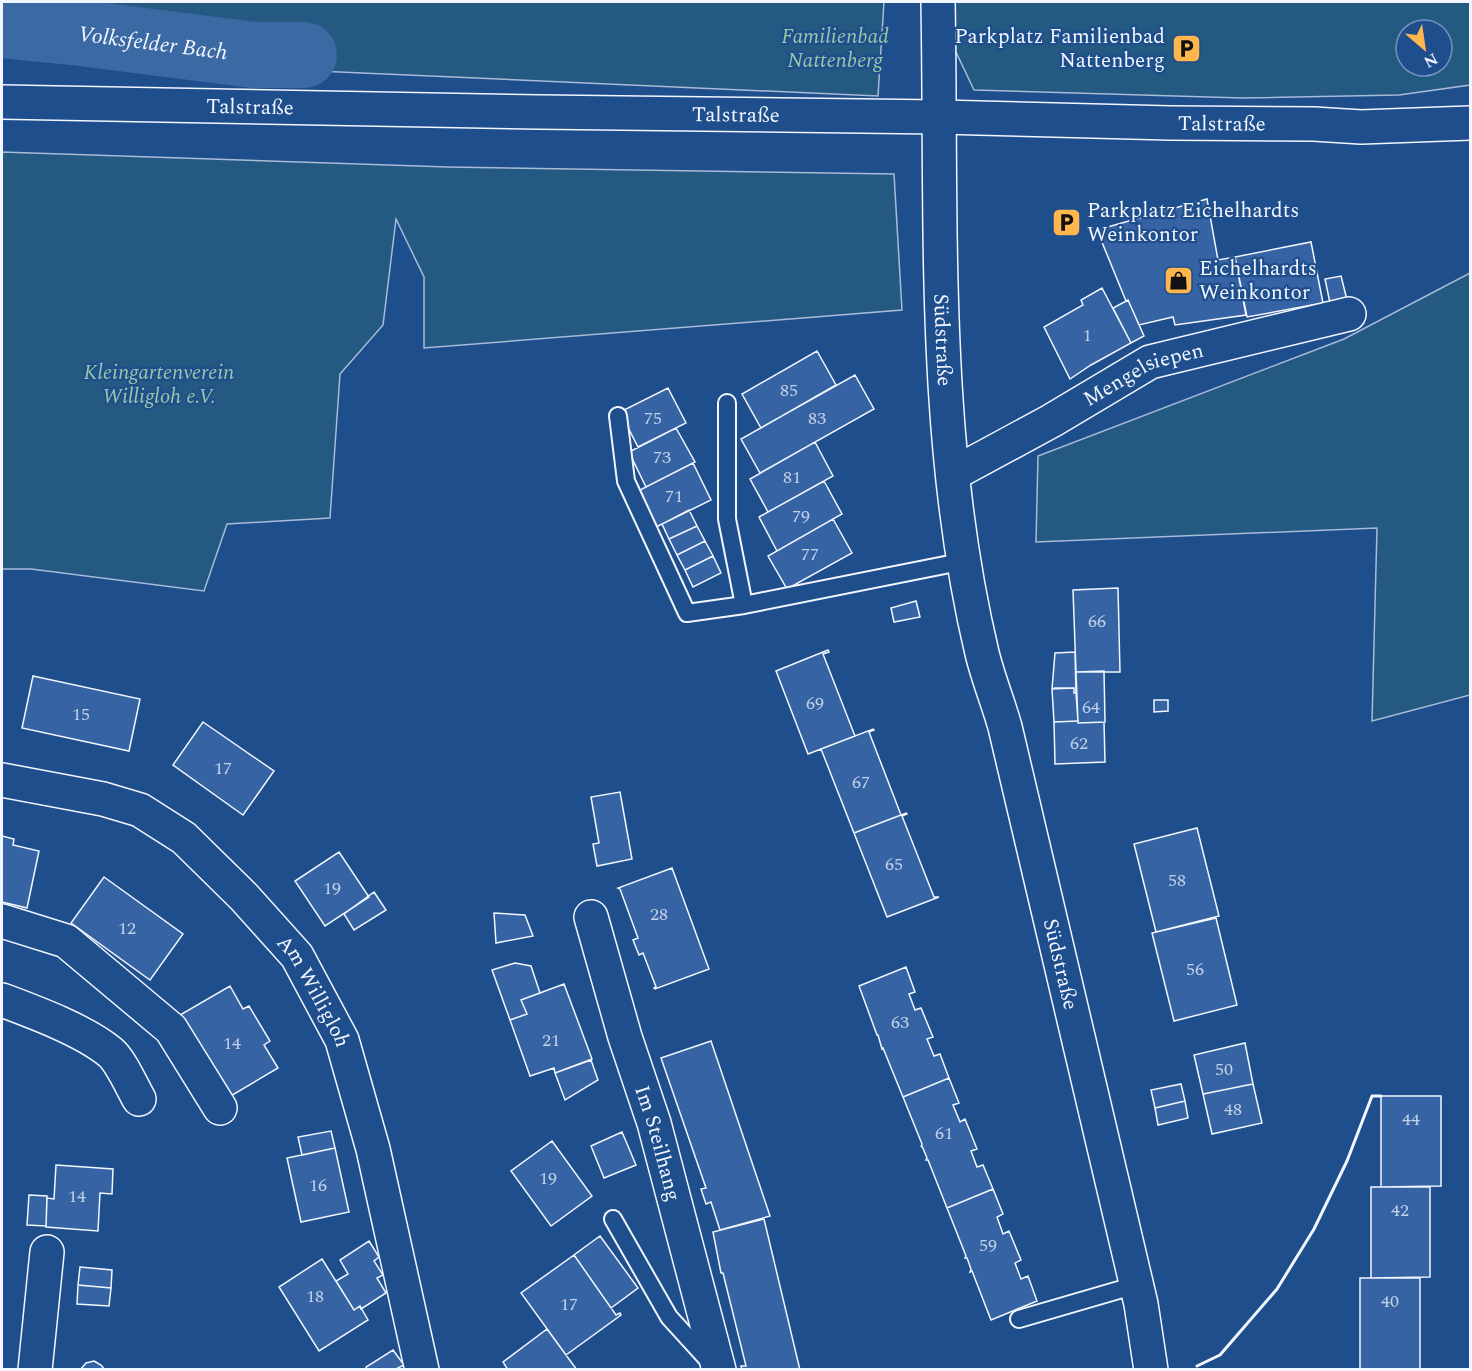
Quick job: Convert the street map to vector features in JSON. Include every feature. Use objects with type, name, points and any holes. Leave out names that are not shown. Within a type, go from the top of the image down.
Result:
[{"type":"street","name":"Südstraße","points":[[938,2],[941,280],[948,430],[965,561],[982,654],[1005,726],[1136,1285],[1151,1358],[1151,1370]]},
{"type":"street","name":"Talstraße","points":[[2,102],[940,117],[1314,124],[1361,127],[1470,123]]},
{"type":"street","name":"Mengelsiepen","points":[[953,474],[1051,421],[1150,362],[1349,314]]},
{"type":"street","name":"Am Willigloh","points":[[2,780],[103,799],[140,810],[184,838],[244,897],[297,956],[342,1040],[373,1149],[422,1370]]},
{"type":"street","name":"Im Steilhang","points":[[591,917],[625,1037],[654,1123],[718,1370]]},
{"type":"street","points":[[2,921],[66,941],[171,1029],[220,1108]]},
{"type":"street","points":[[2,1000],[86,1037],[112,1053],[139,1099]]},
{"type":"street","points":[[35,1370],[47,1252]]},
{"type":"lane","points":[[728,403],[727,519],[744,605]]},
{"type":"lane","points":[[618,416],[626,481],[687,613],[744,605],[965,561]]},
{"type":"lane","name":"Im Steilhang","points":[[613,1219],[669,1317],[718,1370]]},
{"type":"lane","points":[[1019,1319],[1136,1285]]},
{"type":"green space","name":"Familienbad Nattenberg","points":[[2,2],[884,2],[878,96],[2,57]]},
{"type":"green space","name":"Parkplatz Familienbad Nattenberg","points":[[923,2],[1470,2],[1470,85],[1399,95],[1242,98],[974,90],[938,14]]},
{"type":"green space","name":"Kleingartenverein Willigloh e.V.","points":[[2,152],[448,167],[894,174],[902,310],[424,348],[424,277],[396,219],[383,325],[340,374],[330,518],[227,524],[204,591],[31,569],[2,569]]},
{"type":"green space","points":[[1470,273],[1470,695],[1372,721],[1377,528],[1036,542],[1038,456],[1344,339]]},
{"type":"building","name":"Eichelhardts Weinkontor","points":[[1207,199],[1218,260],[1235,257],[1246,315],[1175,325],[1173,317],[1139,325],[1128,300],[1126,301],[1097,230]]},
{"type":"building","points":[[1311,242],[1323,303],[1247,317],[1235,257]]},
{"type":"building","points":[[1341,276],[1347,300],[1330,303],[1325,279]]},
{"type":"building","points":[[1102,288],[1131,343],[1070,379],[1044,327],[1083,305],[1081,300]]},
{"type":"building","points":[[1128,300],[1144,336],[1131,343],[1113,308]]},
{"type":"building","points":[[817,351],[836,385],[761,428],[742,394]]},
{"type":"building","points":[[855,375],[874,409],[760,473],[741,439]]},
{"type":"building","points":[[668,388],[686,423],[638,447],[620,412]]},
{"type":"building","points":[[676,428],[695,462],[646,487],[629,452]]},
{"type":"building","points":[[815,442],[833,476],[768,512],[750,479]]},
{"type":"building","points":[[693,463],[711,500],[654,528],[636,492]]},
{"type":"building","points":[[824,481],[842,514],[777,551],[759,517]]},
{"type":"building","points":[[689,510],[697,526],[669,539],[662,524]]},
{"type":"building","points":[[833,519],[852,553],[787,589],[768,556]]},
{"type":"building","points":[[697,526],[705,541],[677,555],[669,539]]},
{"type":"building","points":[[705,541],[713,556],[685,570],[677,555]]},
{"type":"building","points":[[713,556],[721,573],[693,587],[685,570]]},
{"type":"building","points":[[1118,588],[1120,672],[1076,672],[1073,590]]},
{"type":"building","points":[[916,601],[920,617],[894,622],[891,608]]},
{"type":"building","points":[[828,650],[829,652],[823,654],[855,736],[808,754],[776,671]]},
{"type":"building","points":[[1075,652],[1076,693],[1074,693],[1074,688],[1052,689],[1055,653]]},
{"type":"building","points":[[1104,671],[1105,722],[1078,723],[1076,672]]},
{"type":"building","points":[[33,676],[140,699],[129,751],[22,728]]},
{"type":"building","points":[[1074,688],[1078,721],[1054,722],[1052,689]]},
{"type":"building","points":[[1154,700],[1168,700],[1168,711],[1154,712]]},
{"type":"building","points":[[1078,721],[1078,723],[1104,722],[1105,762],[1055,764],[1054,722]]},
{"type":"building","points":[[203,722],[274,771],[243,815],[173,765]]},
{"type":"building","points":[[873,729],[869,732],[901,815],[854,833],[821,749]]},
{"type":"building","points":[[620,792],[632,859],[597,866],[593,844],[599,843],[591,797]]},
{"type":"building","points":[[906,813],[902,816],[934,897],[939,897],[887,917],[854,833]]},
{"type":"building","points":[[1197,828],[1219,916],[1156,932],[1134,844]]},
{"type":"building","points":[[2,836],[14,839],[13,845],[39,851],[27,908],[2,902]]},
{"type":"building","points":[[339,852],[369,897],[325,926],[295,881]]},
{"type":"building","points":[[672,868],[709,969],[655,989],[643,953],[639,955],[633,940],[638,938],[618,888]]},
{"type":"building","points":[[104,877],[183,934],[150,980],[71,923]]},
{"type":"building","points":[[374,892],[386,910],[354,930],[344,914]]},
{"type":"building","points":[[494,913],[525,915],[533,936],[496,943]]},
{"type":"building","points":[[1216,918],[1237,1005],[1174,1021],[1152,933]]},
{"type":"building","points":[[515,963],[531,966],[540,993],[521,1000],[527,1014],[510,1020],[492,970]]},
{"type":"building","points":[[906,967],[915,992],[909,994],[915,1010],[921,1008],[933,1037],[927,1039],[934,1056],[940,1054],[949,1078],[903,1097],[882,1049],[859,986]]},
{"type":"building","points":[[564,984],[592,1059],[555,1073],[554,1068],[530,1076],[510,1020],[527,1014],[521,1000]]},
{"type":"building","points":[[230,986],[243,1009],[249,1006],[270,1041],[264,1045],[278,1068],[229,1097],[180,1015]]},
{"type":"building","points":[[711,1041],[770,1216],[720,1230],[711,1202],[706,1204],[701,1189],[706,1188],[661,1058]]},
{"type":"building","points":[[1245,1043],[1253,1084],[1203,1094],[1194,1055]]},
{"type":"building","points":[[591,1060],[598,1080],[565,1100],[555,1073]]},
{"type":"building","points":[[949,1078],[959,1103],[953,1105],[960,1122],[965,1119],[977,1149],[971,1151],[977,1167],[983,1165],[993,1189],[947,1208],[928,1160],[926,1160],[903,1097]]},
{"type":"building","points":[[1181,1084],[1185,1101],[1155,1108],[1151,1090]]},
{"type":"building","points":[[1253,1084],[1262,1123],[1212,1134],[1203,1094]]},
{"type":"building","points":[[1381,1096],[1441,1096],[1441,1186],[1381,1187]]},
{"type":"building","points":[[1185,1101],[1188,1118],[1158,1125],[1155,1108]]},
{"type":"building","points":[[331,1131],[335,1148],[302,1155],[298,1137]]},
{"type":"building","points":[[622,1132],[636,1165],[604,1178],[591,1146]]},
{"type":"building","points":[[552,1141],[592,1196],[551,1226],[511,1171]]},
{"type":"building","points":[[335,1148],[349,1212],[301,1222],[287,1158]]},
{"type":"building","points":[[56,1165],[113,1169],[112,1194],[100,1193],[98,1231],[46,1227],[47,1198],[54,1199]]},
{"type":"building","points":[[1371,1187],[1430,1187],[1430,1277],[1371,1278]]},
{"type":"building","points":[[993,1189],[1003,1214],[997,1217],[1003,1234],[1009,1231],[1021,1260],[1015,1263],[1021,1279],[1028,1276],[1037,1301],[991,1320],[972,1271],[970,1272],[971,1269],[947,1208]]},
{"type":"building","points":[[29,1195],[47,1196],[46,1226],[27,1225]]},
{"type":"building","points":[[764,1219],[800,1370],[742,1370],[741,1366],[746,1366],[723,1273],[721,1273],[713,1232]]},
{"type":"building","points":[[600,1236],[638,1288],[611,1308],[574,1255]]},
{"type":"building","points":[[369,1241],[379,1257],[374,1261],[383,1275],[377,1278],[386,1293],[361,1309],[360,1306],[354,1310],[336,1281],[348,1274],[340,1260]]},
{"type":"building","points":[[574,1255],[616,1315],[620,1313],[621,1315],[566,1355],[521,1293]]},
{"type":"building","points":[[322,1259],[354,1310],[360,1306],[368,1320],[319,1351],[279,1287]]},
{"type":"building","points":[[80,1267],[112,1270],[111,1288],[78,1285]]},
{"type":"building","points":[[1360,1278],[1420,1278],[1420,1369],[1360,1369]]},
{"type":"building","points":[[78,1285],[111,1288],[109,1306],[77,1304]]},
{"type":"building","points":[[547,1329],[577,1370],[508,1370],[503,1362]]},
{"type":"building","points":[[393,1350],[404,1365],[394,1370],[367,1370],[366,1367]]},
{"type":"building","points":[[94,1361],[105,1370],[80,1370],[86,1363]]},
{"type":"waterway","name":"Volksfelder Bach","points":[[2,25],[254,55],[304,55]]},
{"type":"wall","points":[[1197,1366],[1220,1355],[1277,1289],[1314,1229],[1347,1161],[1372,1096],[1381,1096]]},
{"type":"place","name":"Parkplatz Familienbad Nattenberg","points":[[1186,48]]},
{"type":"place","name":"Parkplatz Eichelhardts Weinkontor","points":[[1066,222]]},
{"type":"place","name":"Eichelhardts Weinkontor","points":[[1178,280]]}]
